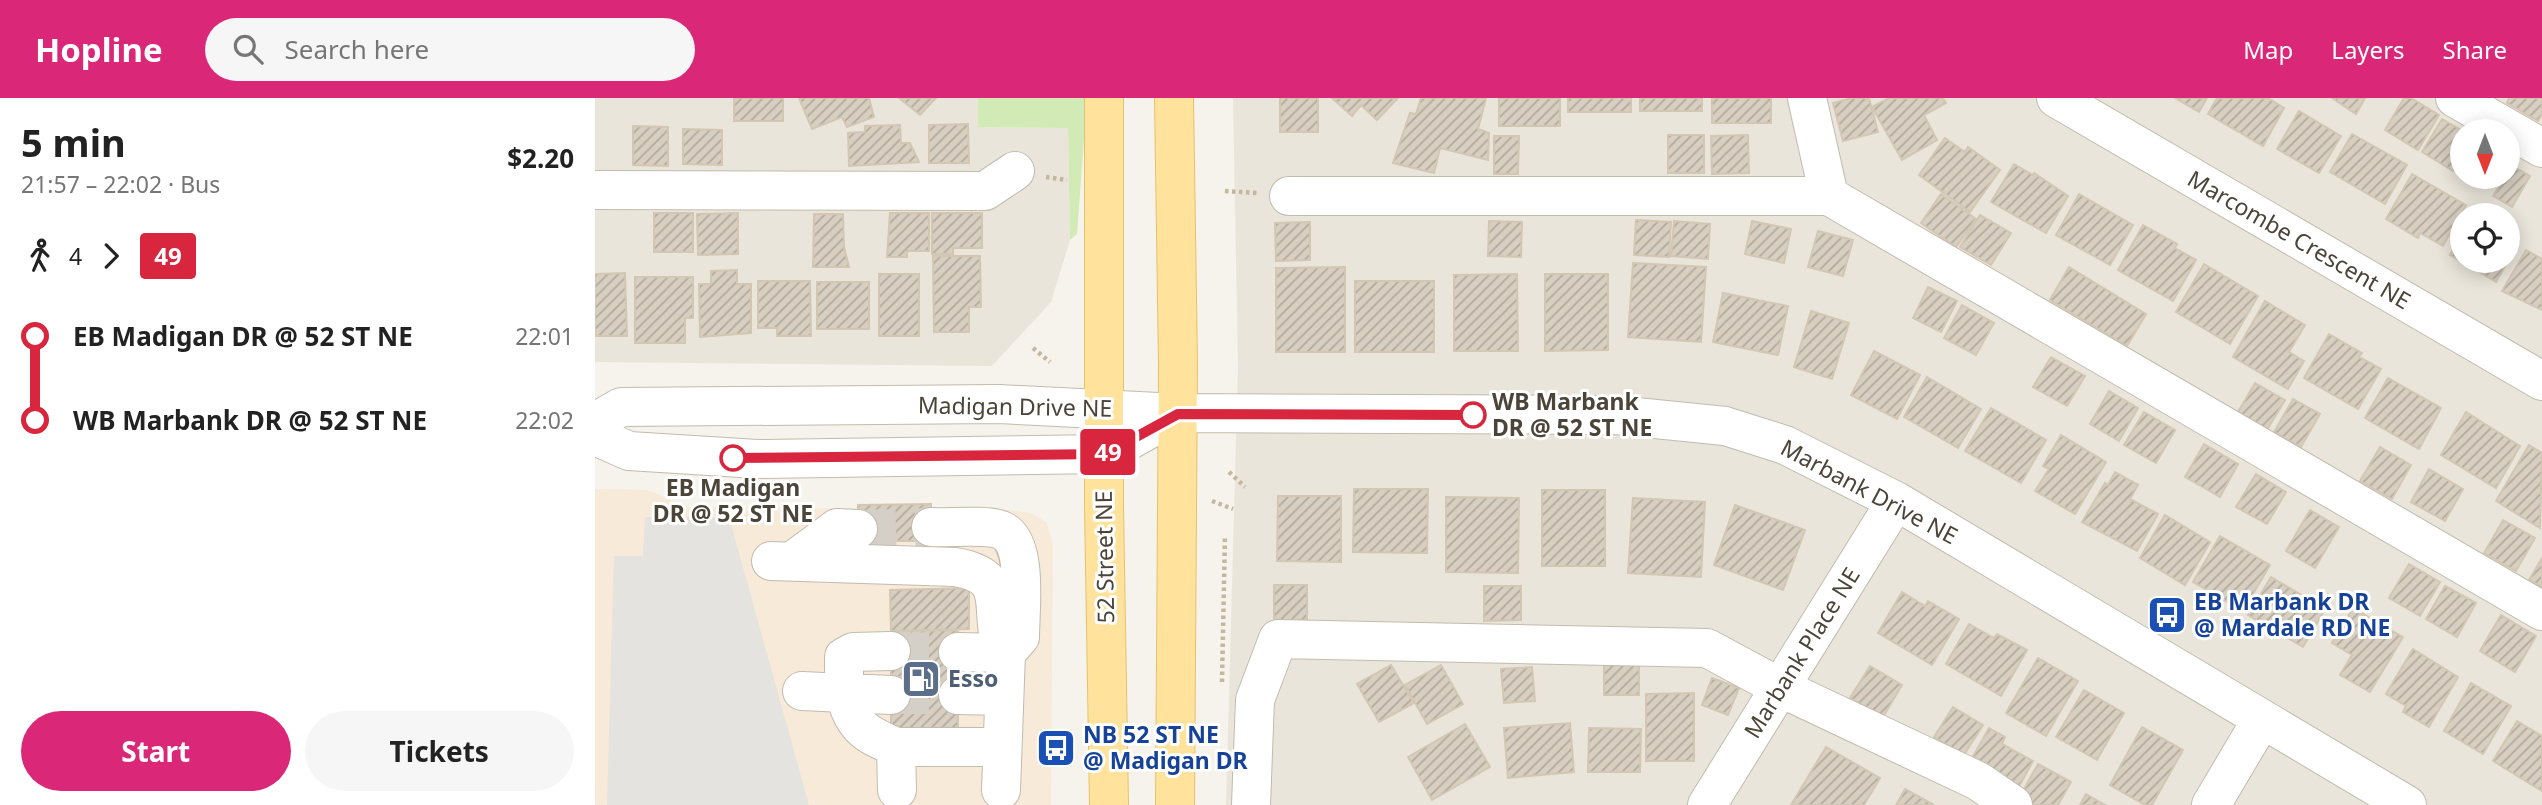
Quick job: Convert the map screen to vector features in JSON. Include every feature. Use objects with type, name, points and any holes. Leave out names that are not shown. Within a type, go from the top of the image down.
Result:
[{"type":"main road","name":"52 Street NE","points":[[1104,98],[1108,805]]},
{"type":"main road","points":[[1174,98],[1178,414],[1175,805]]},
{"type":"street","points":[[1807,98],[1829,196]]},
{"type":"street","name":"Marcombe Crescent NE","points":[[2056,98],[2542,381]]},
{"type":"street","points":[[2455,98],[2542,148]]},
{"type":"street","points":[[595,190],[985,191],[1014,171]]},
{"type":"street","points":[[1289,196],[1829,196],[2542,611]]},
{"type":"street","name":"Madigan Drive NE","points":[[595,422],[621,407],[999,404],[1178,414]]},
{"type":"street","name":"Madigan Drive NE","points":[[595,436],[629,451],[757,459],[1105,454],[1178,414]]},
{"type":"street","name":"Marbank Drive NE","points":[[1178,414],[1602,415],[1675,419],[1725,426],[1786,445],[1896,501],[2407,805]]},
{"type":"street","name":"Marbank Place NE","points":[[1707,805],[1896,501]]},
{"type":"street","points":[[931,527],[1000,529],[1013,538],[1020,555],[1020,637],[1006,653]]},
{"type":"street","points":[[858,528],[837,528],[783,560],[972,570],[995,589],[997,638],[1006,653],[1001,790]]},
{"type":"street","points":[[1251,805],[1255,700],[1278,639],[1707,648],[1971,793],[2013,805]]},
{"type":"street","points":[[891,651],[853,652],[844,657],[844,693],[851,716],[861,730],[896,747],[1002,747]]},
{"type":"street","points":[[958,652],[1006,653]]},
{"type":"street","points":[[801,691],[891,695]]},
{"type":"street","points":[[958,695],[1004,696]]},
{"type":"street","points":[[2211,805],[2262,719]]},
{"type":"street","points":[[896,747],[897,790]]},
{"type":"path","points":[[1033,348],[1049,362]]},
{"type":"path","points":[[1229,472],[1245,487]]},
{"type":"path","points":[[1212,501],[1233,509]]},
{"type":"path","points":[[1222,694],[1225,535]]},
{"type":"shaded area","points":[[595,98],[978,98],[978,127],[1068,128],[1070,240],[1051,302],[992,366],[595,362]]},
{"type":"shaded area","points":[[1233,98],[2542,98],[2542,805],[1226,805],[1238,367]]},
{"type":"shaded area","points":[[595,489],[648,490],[686,507],[1008,510],[1031,513],[1046,522],[1053,545],[1051,805],[595,805]]},
{"type":"shaded area","points":[[645,517],[729,517],[809,805],[607,805],[614,556],[643,556]]},
{"type":"green space","points":[[978,98],[1087,98],[1077,234],[1070,240],[1068,128],[978,127]]},
{"type":"building","points":[[734,98],[783,98],[783,121],[734,121]]},
{"type":"building","points":[[799,98],[869,98],[874,117],[847,127],[842,117],[812,129]]},
{"type":"building","points":[[899,98],[936,98],[920,115]]},
{"type":"building","points":[[1280,98],[1318,98],[1318,132],[1280,132]]},
{"type":"building","points":[[1332,98],[1398,98],[1377,120],[1361,105],[1352,116]]},
{"type":"building","points":[[1421,98],[1486,98],[1478,129],[1489,133],[1488,160],[1440,148],[1434,173],[1393,163],[1410,113],[1416,114]]},
{"type":"building","points":[[1499,98],[1560,98],[1560,126],[1499,126]]},
{"type":"building","points":[[1568,98],[1631,98],[1631,112],[1568,112]]},
{"type":"building","points":[[1640,98],[1702,98],[1702,111],[1640,111]]},
{"type":"building","points":[[1712,98],[1771,98],[1771,123],[1712,123]]},
{"type":"building","points":[[1852,98],[1869,98],[1878,132],[1843,141],[1833,103]]},
{"type":"building","points":[[1889,98],[1943,98],[1946,103],[1924,115],[1937,140],[1902,160],[1872,107]]},
{"type":"building","points":[[2175,98],[2207,98],[2199,112]]},
{"type":"building","points":[[2217,98],[2268,98],[2284,108],[2263,146],[2208,114]]},
{"type":"building","points":[[2332,98],[2365,98],[2356,114]]},
{"type":"building","points":[[2404,98],[2411,98],[2439,115],[2418,150],[2385,130]]},
{"type":"building","points":[[2509,98],[2542,98],[2542,114],[2538,121],[2507,103]]},
{"type":"building","points":[[2299,111],[2341,136],[2319,173],[2277,149]]},
{"type":"building","points":[[2442,119],[2450,124],[2450,169],[2422,152]]},
{"type":"building","points":[[968,124],[969,163],[929,163],[929,125]]},
{"type":"building","points":[[900,125],[901,143],[910,143],[919,162],[849,166],[848,133],[865,132],[865,126]]},
{"type":"building","points":[[633,126],[668,127],[668,166],[633,165]]},
{"type":"building","points":[[683,129],[722,130],[722,165],[683,164]]},
{"type":"building","points":[[2352,134],[2407,165],[2385,204],[2330,172]]},
{"type":"building","points":[[1668,135],[1704,135],[1704,173],[1668,173]]},
{"type":"building","points":[[1748,135],[1749,173],[1712,174],[1711,136]]},
{"type":"building","points":[[1494,136],[1519,136],[1518,174],[1494,174]]},
{"type":"building","points":[[1945,138],[1965,152],[1968,147],[2000,170],[1970,212],[1919,175]]},
{"type":"building","points":[[2014,164],[2033,175],[2034,173],[2068,196],[2046,233],[1991,202]]},
{"type":"building","points":[[2520,170],[2530,176],[2514,203],[2505,203],[2493,196],[2497,189],[2520,189]]},
{"type":"building","points":[[2412,174],[2463,203],[2450,203],[2450,234],[2443,246],[2420,233],[2418,238],[2386,219]]},
{"type":"building","points":[[1941,194],[1976,219],[1956,247],[1921,223]]},
{"type":"building","points":[[2079,194],[2133,225],[2110,265],[2056,235]]},
{"type":"building","points":[[654,213],[693,213],[693,252],[654,252]]},
{"type":"building","points":[[738,213],[738,254],[698,255],[697,214]]},
{"type":"building","points":[[890,213],[929,213],[929,251],[907,251],[907,257],[887,257]]},
{"type":"building","points":[[932,213],[982,213],[982,248],[953,248],[953,254],[932,254]]},
{"type":"building","points":[[814,214],[843,214],[844,247],[849,267],[813,267]]},
{"type":"building","points":[[1980,215],[2011,233],[1991,265],[1960,247]]},
{"type":"building","points":[[1636,220],[1671,222],[1669,257],[1634,255]]},
{"type":"building","points":[[1489,221],[1522,222],[1521,257],[1488,256]]},
{"type":"building","points":[[1674,221],[1710,224],[1708,259],[1671,256]]},
{"type":"building","points":[[1752,221],[1791,229],[1784,263],[1745,254]]},
{"type":"building","points":[[1310,222],[1310,260],[1276,261],[1275,223]]},
{"type":"building","points":[[2143,225],[2177,244],[2175,248],[2196,260],[2173,301],[2118,270]]},
{"type":"building","points":[[1818,231],[1853,240],[1843,276],[1808,267]]},
{"type":"building","points":[[2526,250],[2542,259],[2542,310],[2502,291],[2513,273],[2520,273],[2520,260]]},
{"type":"building","points":[[933,256],[980,256],[981,307],[969,307],[969,332],[934,332]]},
{"type":"building","points":[[1633,263],[1706,267],[1701,342],[1628,337]]},
{"type":"building","points":[[2204,264],[2258,296],[2230,344],[2176,312]]},
{"type":"building","points":[[1345,267],[1345,352],[1276,352],[1276,268]]},
{"type":"building","points":[[2069,267],[2146,314],[2127,346],[2050,300]]},
{"type":"building","points":[[737,270],[737,284],[751,284],[751,333],[700,337],[699,284],[711,284],[711,271]]},
{"type":"building","points":[[625,273],[627,336],[595,336],[595,274]]},
{"type":"building","points":[[2481,273],[2501,273],[2496,282]]},
{"type":"building","points":[[879,274],[919,274],[919,336],[879,336]]},
{"type":"building","points":[[1517,274],[1518,351],[1454,351],[1454,275]]},
{"type":"building","points":[[1545,274],[1608,274],[1608,350],[1545,351]]},
{"type":"building","points":[[635,277],[693,277],[693,318],[685,318],[685,343],[635,343]]},
{"type":"building","points":[[758,281],[810,281],[811,336],[777,336],[777,328],[758,328]]},
{"type":"building","points":[[1355,281],[1434,281],[1434,352],[1355,352]]},
{"type":"building","points":[[817,282],[869,282],[869,329],[817,329]]},
{"type":"building","points":[[1928,287],[1957,301],[1941,332],[1913,318]]},
{"type":"building","points":[[1723,293],[1788,306],[1778,355],[1713,342]]},
{"type":"building","points":[[2265,301],[2305,325],[2289,352],[2304,361],[2288,389],[2233,357]]},
{"type":"building","points":[[1962,305],[1994,323],[1976,355],[1944,338]]},
{"type":"building","points":[[1811,311],[1849,323],[1832,379],[1794,367]]},
{"type":"building","points":[[2329,334],[2362,353],[2359,357],[2381,369],[2358,409],[2304,378]]},
{"type":"building","points":[[1874,351],[1920,375],[1897,419],[1851,395]]},
{"type":"building","points":[[2051,357],[2085,376],[2067,406],[2033,387]]},
{"type":"building","points":[[1927,377],[1981,409],[1958,448],[1904,417]]},
{"type":"building","points":[[2388,378],[2441,408],[2419,449],[2365,418]]},
{"type":"building","points":[[2255,383],[2285,400],[2267,430],[2238,412]]},
{"type":"building","points":[[2109,391],[2138,408],[2119,441],[2090,424]]},
{"type":"building","points":[[2293,399],[2320,414],[2301,447],[2274,432]]},
{"type":"building","points":[[1991,408],[2046,440],[2021,483],[1965,451]]},
{"type":"building","points":[[2144,412],[2175,430],[2156,463],[2124,445]]},
{"type":"building","points":[[2466,412],[2520,446],[2496,488],[2441,455]]},
{"type":"building","points":[[2061,435],[2106,462],[2075,514],[2035,491],[2049,469],[2043,466]]},
{"type":"building","points":[[2204,444],[2238,464],[2220,497],[2185,477]]},
{"type":"building","points":[[2529,445],[2542,453],[2540,528],[2496,501]]},
{"type":"building","points":[[2380,447],[2411,465],[2392,499],[2360,481]]},
{"type":"building","points":[[2429,469],[2463,489],[2445,521],[2411,502]]},
{"type":"building","points":[[2115,472],[2138,485],[2130,499],[2158,514],[2137,551],[2082,522],[2105,483],[2108,485]]},
{"type":"building","points":[[2256,474],[2286,492],[2267,524],[2236,507]]},
{"type":"building","points":[[1354,489],[1428,489],[1427,553],[1353,552]]},
{"type":"building","points":[[1542,490],[1605,490],[1605,566],[1542,566]]},
{"type":"building","points":[[1278,496],[1341,496],[1341,562],[1277,561]]},
{"type":"building","points":[[1446,497],[1519,498],[1518,573],[1446,572]]},
{"type":"building","points":[[1633,498],[1705,502],[1701,577],[1628,573]]},
{"type":"building","points":[[931,504],[931,541],[858,541],[858,505]]},
{"type":"building","points":[[1735,505],[1805,530],[1783,590],[1714,565]]},
{"type":"building","points":[[2310,510],[2339,527],[2315,568],[2286,551]]},
{"type":"building","points":[[2165,515],[2210,542],[2185,585],[2140,558]]},
{"type":"building","points":[[2503,520],[2535,538],[2516,571],[2484,553]]},
{"type":"building","points":[[2220,536],[2270,565],[2243,611],[2193,582]]},
{"type":"building","points":[[2542,558],[2542,587],[2529,580]]},
{"type":"building","points":[[2409,564],[2440,582],[2420,616],[2389,598]]},
{"type":"building","points":[[2271,577],[2325,609],[2303,647],[2248,615]]},
{"type":"building","points":[[1274,585],[1307,585],[1307,620],[1274,620]]},
{"type":"building","points":[[1484,586],[1521,586],[1521,620],[1484,621]]},
{"type":"building","points":[[2445,586],[2476,603],[2457,637],[2426,619]]},
{"type":"building","points":[[969,588],[969,629],[891,631],[890,590]]},
{"type":"building","points":[[1902,592],[1925,606],[1928,601],[1959,619],[1932,665],[1878,633]]},
{"type":"building","points":[[2353,608],[2403,637],[2370,692],[2340,675],[2352,655],[2332,643]]},
{"type":"building","points":[[2501,615],[2536,636],[2515,672],[2480,651]]},
{"type":"building","points":[[1969,624],[1994,638],[1997,634],[2027,650],[2001,696],[1946,664]]},
{"type":"building","points":[[958,630],[958,738],[891,738],[891,631]]},
{"type":"building","points":[[2413,649],[2458,677],[2429,727],[2403,712],[2406,706],[2386,694]]},
{"type":"building","points":[[2038,658],[2078,681],[2046,736],[2006,713]]},
{"type":"building","points":[[1639,664],[1639,695],[1604,695],[1604,665]]},
{"type":"building","points":[[1391,665],[1414,703],[1379,722],[1357,684]]},
{"type":"building","points":[[1441,665],[1463,704],[1427,724],[1405,685]]},
{"type":"building","points":[[1870,666],[1902,685],[1883,717],[1850,698]]},
{"type":"building","points":[[1532,667],[1535,701],[1504,703],[1501,669]]},
{"type":"building","points":[[1712,678],[1739,688],[1728,715],[1702,705]]},
{"type":"building","points":[[2471,683],[2511,706],[2483,754],[2444,731]]},
{"type":"building","points":[[2084,690],[2124,713],[2097,760],[2056,737]]},
{"type":"building","points":[[1694,693],[1694,761],[1646,761],[1646,694]]},
{"type":"building","points":[[1953,707],[1983,725],[1964,755],[1934,737]]},
{"type":"building","points":[[2517,721],[2542,736],[2542,791],[2493,761]]},
{"type":"building","points":[[1570,723],[1574,772],[1508,778],[1504,728]]},
{"type":"building","points":[[1465,724],[1490,767],[1432,800],[1408,757]]},
{"type":"building","points":[[2142,727],[2183,750],[2152,805],[2145,805],[2110,785]]},
{"type":"building","points":[[1589,728],[1641,729],[1640,772],[1588,772]]},
{"type":"building","points":[[1989,728],[2005,737],[2002,744],[2033,761],[2015,794],[1967,767]]},
{"type":"building","points":[[1826,747],[1880,778],[1864,805],[1791,805]]},
{"type":"building","points":[[2038,764],[2071,782],[2058,805],[2035,805],[2020,796]]},
{"type":"building","points":[[1905,789],[1934,805],[1896,805]]},
{"type":"building","points":[[2086,794],[2105,805],[2080,805]]},
{"type":"tunnel","points":[[858,529],[931,527]]},
{"type":"tunnel","points":[[891,651],[958,652]]},
{"type":"tunnel","points":[[891,695],[958,695]]},
{"type":"bus line","name":"49","points":[[733,458],[1105,454],[1178,414],[1473,415]]},
{"type":"place","name":"WB Marbank DR @ 52 ST NE","points":[[1473,415]]},
{"type":"place","name":"EB Madigan DR @ 52 ST NE","points":[[733,458]]},
{"type":"place","name":"EB Marbank DR @ Mardale RD NE","points":[[2167,615]]},
{"type":"place","name":"Esso","points":[[921,679]]},
{"type":"place","name":"NB 52 ST NE @ Madigan DR","points":[[1056,748]]}]
